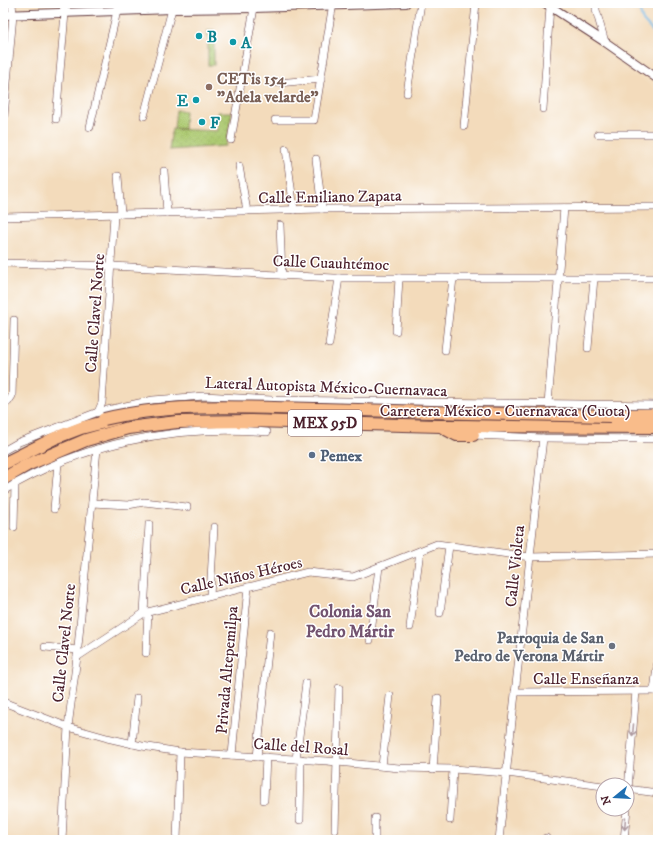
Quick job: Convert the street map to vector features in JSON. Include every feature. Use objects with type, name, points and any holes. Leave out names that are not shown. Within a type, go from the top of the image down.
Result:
[{"type":"highway","name":"Carretera México - Cuernavaca (Cuota)","points":[[3,464],[55,438],[81,428],[154,412],[180,410],[272,405],[382,416],[658,416]]},
{"type":"highway","points":[[3,459],[48,437],[82,424],[123,414],[162,409],[286,408],[618,417],[658,416]]},
{"type":"highway","points":[[3,469],[36,453],[92,432],[150,420],[188,417],[658,421]]},
{"type":"highway","name":"Carretera México - Cuernavaca (Cuota)","points":[[3,479],[27,465],[86,440],[128,428],[151,424],[202,421],[251,421],[441,426],[658,427]]},
{"type":"highway","points":[[441,426],[457,435],[473,435]]},
{"type":"street","points":[[3,128],[13,15],[12,3]]},
{"type":"street","points":[[56,119],[65,13],[64,3]]},
{"type":"street","points":[[3,15],[65,13],[117,7],[225,6],[254,8],[279,5],[406,3]]},
{"type":"street","points":[[407,93],[421,3]]},
{"type":"street","points":[[464,126],[476,3]]},
{"type":"street","points":[[596,3],[596,10],[605,42]]},
{"type":"street","points":[[275,120],[314,120],[334,4]]},
{"type":"street","points":[[548,4],[658,79]]},
{"type":"street","points":[[543,109],[548,4]]},
{"type":"street","points":[[144,116],[172,6]]},
{"type":"street","points":[[90,127],[117,7]]},
{"type":"street","points":[[231,140],[254,8]]},
{"type":"street","points":[[278,83],[321,80]]},
{"type":"street","points":[[598,134],[658,134]]},
{"type":"street","points":[[286,149],[294,210]]},
{"type":"street","points":[[316,159],[322,209]]},
{"type":"street","points":[[239,166],[247,211]]},
{"type":"street","points":[[164,171],[167,213]]},
{"type":"street","name":"Calle Clavel Norte","points":[[98,412],[102,403],[112,266],[118,214],[118,176]]},
{"type":"street","name":"Calle Emiliano Zapata","points":[[3,217],[322,209],[658,207]]},
{"type":"street","points":[[548,404],[564,208]]},
{"type":"street","points":[[280,225],[282,275]]},
{"type":"street","name":"Calle Cuauhtémoc","points":[[3,263],[112,266],[339,278],[658,278]]},
{"type":"street","points":[[329,344],[339,278]]},
{"type":"street","points":[[396,331],[399,278]]},
{"type":"street","points":[[445,350],[453,278]]},
{"type":"street","points":[[588,348],[594,278]]},
{"type":"street","points":[[3,402],[8,402],[12,396],[14,320]]},
{"type":"street","name":"Lateral Autopista México-Cuernavaca","points":[[3,451],[19,442],[98,412],[153,400],[204,396],[272,405],[548,404],[658,406]]},
{"type":"street","points":[[3,491],[15,483],[58,463],[97,449],[146,437],[237,429],[267,432]]},
{"type":"street","points":[[473,435],[543,438],[658,439]]},
{"type":"street","name":"Calle Violeta","points":[[499,840],[543,438]]},
{"type":"street","name":"Calle Clavel Norte","points":[[62,840],[68,727],[77,653],[97,449]]},
{"type":"street","points":[[54,509],[58,463]]},
{"type":"street","points":[[14,527],[15,483]]},
{"type":"street","points":[[92,503],[128,505],[144,502],[188,507]]},
{"type":"street","points":[[146,653],[149,524]]},
{"type":"street","points":[[210,596],[214,527]]},
{"type":"street","name":"Calle Niños Héroes","points":[[77,653],[146,612],[308,572],[352,577],[379,568],[437,544],[530,557],[658,554]]},
{"type":"street","points":[[440,613],[449,546]]},
{"type":"street","points":[[410,627],[420,551]]},
{"type":"street","points":[[370,640],[379,568]]},
{"type":"street","name":"Privada Altepemilpa","points":[[232,755],[248,587]]},
{"type":"street","points":[[257,757],[270,632]]},
{"type":"street","points":[[45,647],[77,653]]},
{"type":"street","points":[[656,691],[658,659]]},
{"type":"street","points":[[300,820],[298,759],[306,683]]},
{"type":"street","points":[[335,830],[339,688]]},
{"type":"street","points":[[628,777],[636,691]]},
{"type":"street","name":"Calle Enseñanza","points":[[515,692],[656,691]]},
{"type":"street","points":[[382,766],[390,696]]},
{"type":"street","points":[[132,744],[137,698]]},
{"type":"street","points":[[433,770],[438,698]]},
{"type":"street","name":"Calle del Rosal","points":[[3,702],[68,727],[132,744],[180,752],[298,759],[433,770],[453,769],[507,773],[595,785]]},
{"type":"street","points":[[178,840],[180,752]]},
{"type":"street","points":[[264,800],[266,757]]},
{"type":"street","points":[[450,820],[453,769]]},
{"type":"street","points":[[635,790],[658,793]]},
{"type":"street","points":[[624,840],[625,817]]},
{"type":"street","points":[[375,818],[375,840]]},
{"type":"green space","points":[[208,30],[214,30],[214,65],[208,65]]},
{"type":"green space","points":[[176,110],[185,111],[184,129],[174,128]]},
{"type":"green space","points":[[218,112],[232,112],[226,146],[169,150],[172,129],[218,131]]},
{"type":"waterway","points":[[637,3],[643,21],[658,37]]},
{"type":"place","name":"B","points":[[199,36]]},
{"type":"place","name":"A","points":[[233,42]]},
{"type":"place","name":"CETis 154 \"Adela velarde\"","points":[[209,87]]},
{"type":"place","name":"E","points":[[196,100]]},
{"type":"place","name":"F","points":[[202,122]]},
{"type":"place","name":"Pemex","points":[[312,455]]},
{"type":"place","name":"Parroquia de San Pedro de Verona Mártir","points":[[612,646]]},
{"type":"district","name":"Colonia San Pedro Mártir","points":[[350,621]]}]
